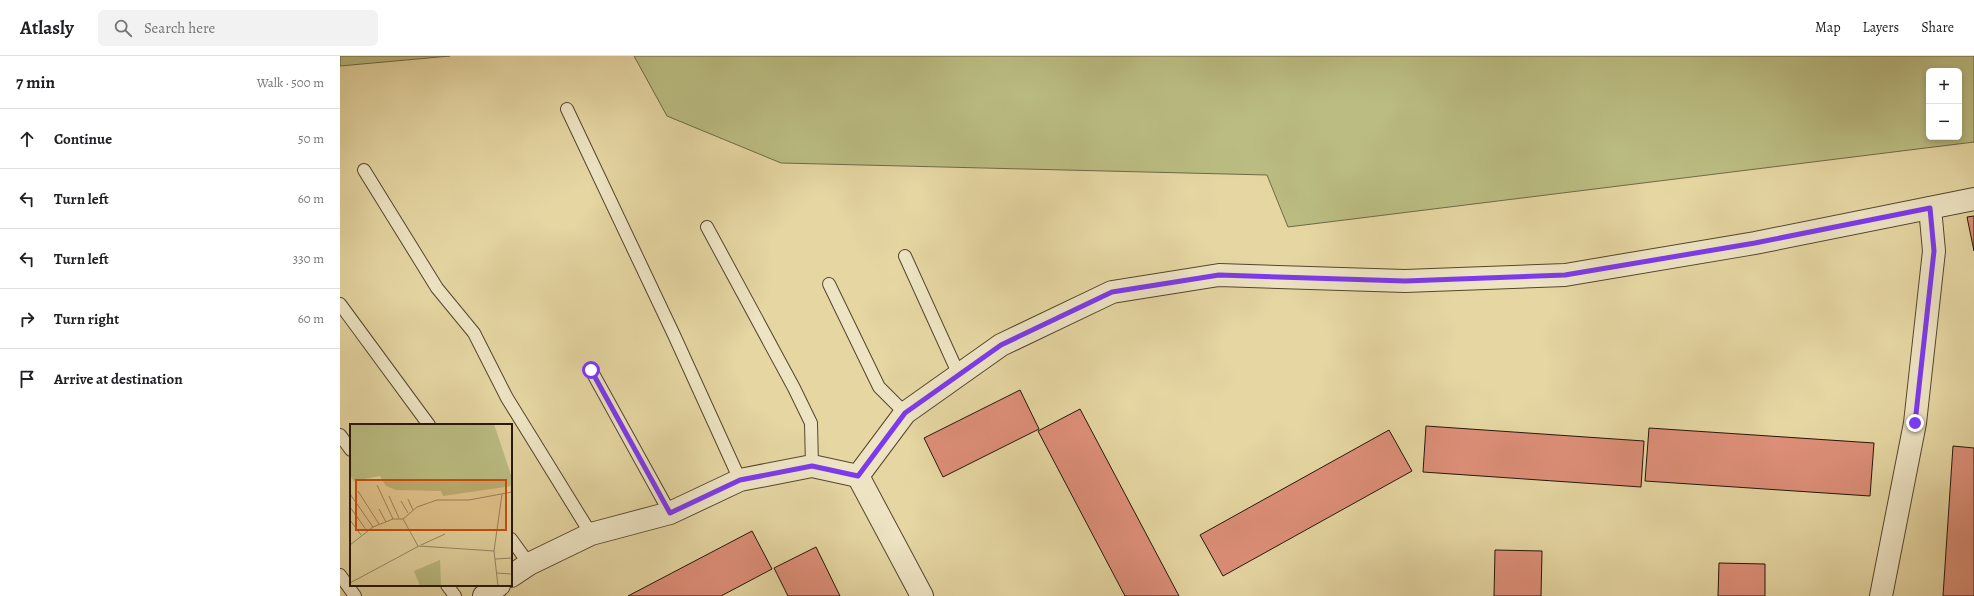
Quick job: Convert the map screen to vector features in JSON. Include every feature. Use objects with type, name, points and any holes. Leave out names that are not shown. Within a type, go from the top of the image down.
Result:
[{"type":"street","points":[[858,476],[905,413],[1001,345],[1112,292],[1219,275],[1405,281],[1565,275],[1755,243],[1974,199]]},
{"type":"street","points":[[1881,596],[1915,423],[1934,251],[1930,208]]},
{"type":"street","points":[[512,575],[529,564],[591,534],[670,513],[740,480],[812,466],[858,476],[922,596]]},
{"type":"street","points":[[484,596],[498,586]]},
{"type":"lane","points":[[567,109],[674,335],[740,480]]},
{"type":"lane","points":[[364,170],[437,288],[474,333],[507,398],[591,534]]},
{"type":"lane","points":[[707,226],[794,388],[810,423],[812,466]]},
{"type":"lane","points":[[905,256],[959,375]]},
{"type":"lane","points":[[829,284],[879,387],[905,413]]},
{"type":"lane","points":[[340,304],[428,424]]},
{"type":"lane","points":[[591,370],[670,513]]},
{"type":"lane","points":[[340,435],[350,449]]},
{"type":"lane","points":[[512,540],[529,564]]},
{"type":"lane","points":[[340,575],[355,596]]},
{"type":"lane","points":[[448,586],[455,596]]},
{"type":"green space","points":[[340,56],[450,56],[340,66]]},
{"type":"green space","points":[[634,56],[1974,56],[1974,142],[1288,227],[1267,175],[781,163],[667,116]]},
{"type":"building","points":[[1974,216],[1974,251],[1967,217]]},
{"type":"building","points":[[1020,390],[1039,429],[943,477],[924,438]]},
{"type":"building","points":[[1080,409],[1179,596],[1125,596],[1038,431]]},
{"type":"building","points":[[1426,426],[1644,441],[1641,487],[1423,472]]},
{"type":"building","points":[[1649,428],[1874,443],[1870,496],[1645,481]]},
{"type":"building","points":[[1389,430],[1412,471],[1223,576],[1200,535]]},
{"type":"building","points":[[1953,446],[1974,448],[1974,596],[1943,596]]},
{"type":"building","points":[[752,531],[772,569],[721,596],[628,596]]},
{"type":"building","points":[[816,547],[840,596],[788,596],[774,568]]},
{"type":"building","points":[[1495,550],[1542,551],[1541,596],[1494,596]]},
{"type":"building","points":[[1719,563],[1765,564],[1765,596],[1718,596]]},
{"type":"route","points":[[591,370],[670,513],[740,480],[812,466],[858,476],[905,413],[1001,345],[1112,292],[1219,275],[1405,281],[1565,275],[1755,243],[1930,208],[1934,251],[1915,423]]}]
